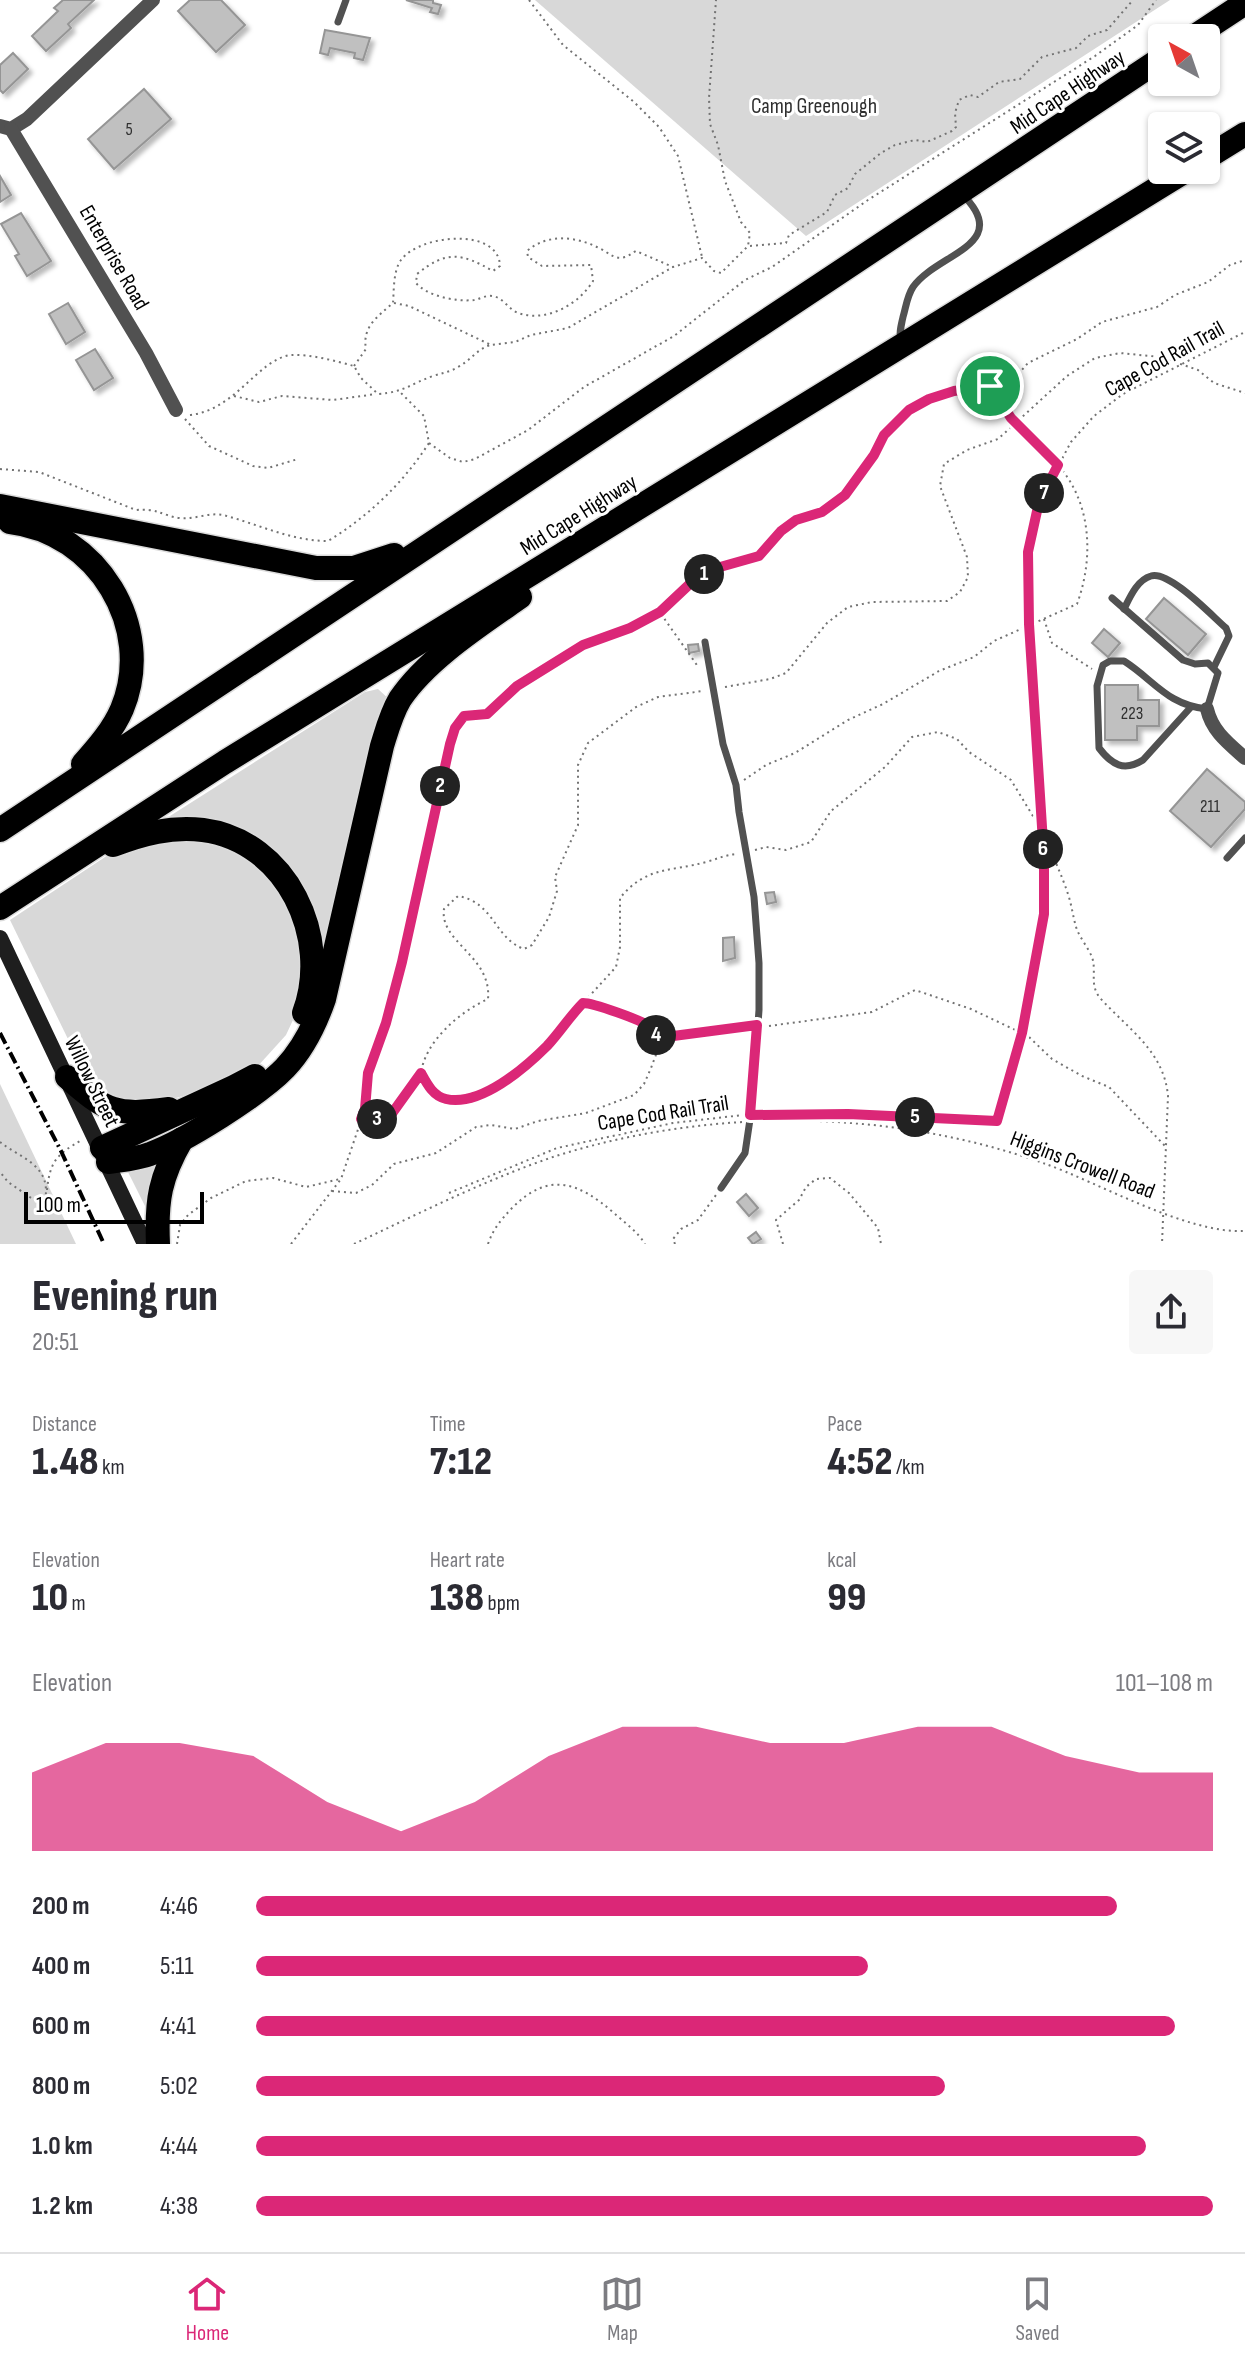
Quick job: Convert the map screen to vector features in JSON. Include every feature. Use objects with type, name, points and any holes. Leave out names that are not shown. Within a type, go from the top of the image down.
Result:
[{"type":"highway","points":[[1213,24],[1245,3]]},
{"type":"highway","name":"Mid Cape Highway","points":[[0,830],[1148,67]]},
{"type":"highway","points":[[1220,149],[1245,134]]},
{"type":"highway","name":"Mid Cape Highway","points":[[10,901],[225,762],[1164,184]]},
{"type":"highway","points":[[101,1148],[149,1154],[183,1137],[273,1079],[296,1055],[313,1028],[328,985],[387,728],[399,701],[430,665],[667,489]]},
{"type":"highway","points":[[0,506],[330,569],[367,565],[437,538]]},
{"type":"highway","points":[[0,521],[48,532],[84,553],[102,573],[117,597],[130,639],[130,681],[122,708],[102,742],[58,791]]},
{"type":"highway","points":[[66,864],[145,834],[175,829],[203,830],[231,838],[258,853],[280,874],[297,897],[308,928],[313,958],[311,988],[301,1020],[286,1046],[256,1075],[101,1148]]},
{"type":"highway","points":[[67,1077],[97,1103],[118,1111],[142,1112],[195,1105]]},
{"type":"highway","points":[[158,1244],[161,1182],[183,1137]]},
{"type":"main road","name":"Willow Street","points":[[0,938],[145,1244]]},
{"type":"street","points":[[6,127],[27,119],[153,0]]},
{"type":"street","name":"Enterprise Road","points":[[6,127],[146,353],[178,412]]},
{"type":"street","points":[[1207,709],[1210,723],[1245,758]]},
{"type":"lane","points":[[338,22],[346,0]]},
{"type":"lane","points":[[904,346],[900,330],[913,288],[967,245],[980,229],[980,214],[961,194]]},
{"type":"lane","points":[[1124,609],[1132,591],[1151,575],[1160,575],[1174,582],[1226,628],[1229,636],[1214,667]]},
{"type":"lane","points":[[1112,598],[1183,660],[1195,664],[1208,663],[1218,673],[1207,709],[1191,707],[1160,692],[1124,661],[1110,661],[1103,665],[1099,675],[1099,748],[1107,759],[1124,768],[1143,760],[1191,707]]},
{"type":"lane","points":[[705,642],[723,744],[736,785],[754,897],[759,963],[757,1025],[745,1153],[721,1188]]},
{"type":"lane","points":[[1227,858],[1245,838]]},
{"type":"path","points":[[529,0],[563,45],[634,102],[666,136],[678,156],[702,258],[714,271],[721,273],[748,246],[750,233],[741,222],[725,181],[710,124],[716,0]]},
{"type":"path","points":[[748,246],[786,243],[789,235],[827,212],[835,195],[848,188],[855,174],[881,153],[895,145],[915,140],[927,142],[952,131],[956,127],[955,113],[959,100],[970,95],[978,97],[999,82],[1020,79],[1042,57],[1076,48],[1088,36],[1107,30],[1133,0]]},
{"type":"path","points":[[399,391],[424,416],[429,443],[450,458],[463,462],[475,459],[528,430],[594,380],[674,336],[745,280],[772,267],[868,200],[1095,56],[1138,25],[1156,0]]},
{"type":"path","points":[[354,366],[366,349],[364,336],[372,321],[393,303],[397,268],[402,259],[421,245],[436,240],[473,240],[493,251],[500,259],[500,266],[493,271],[473,258],[456,256],[432,262],[417,274],[416,283],[422,291],[471,300],[491,296],[526,314],[569,307],[584,295],[593,281],[591,265],[542,266],[528,257],[527,251],[536,243],[552,238],[575,239],[612,257],[624,258],[636,251],[673,267]]},
{"type":"path","points":[[234,396],[259,402],[282,396],[333,400],[399,391],[459,367],[473,353],[491,345],[568,328],[673,267],[702,258]]},
{"type":"path","points":[[291,1244],[341,1179],[365,1109],[368,1073],[400,970],[434,810],[455,728],[464,716],[487,714],[517,686],[583,645],[630,628],[660,612],[694,580],[713,569],[759,556],[781,531],[796,520],[822,512],[845,495],[874,455],[884,435],[909,410],[954,391],[990,386],[1102,322],[1157,307],[1175,295],[1208,282],[1230,265],[1245,260]]},
{"type":"path","points":[[393,303],[409,306],[491,345]]},
{"type":"path","name":"Cape Cod Rail Trail","points":[[449,1193],[557,1148],[673,1123],[848,1114],[997,1121],[1022,1033],[1044,914],[1044,858],[1029,624],[1028,552],[1039,502],[1071,442],[1094,416],[1123,394],[1245,332]]},
{"type":"path","points":[[361,1119],[379,1119],[393,1112],[421,1073],[423,1058],[466,1009],[488,999],[489,984],[481,968],[449,931],[442,918],[444,909],[458,896],[482,905],[515,946],[524,949],[532,945],[549,917],[557,891],[555,877],[578,825],[578,765],[588,743],[636,707],[658,697],[770,679],[786,673],[827,623],[848,607],[872,602],[947,601],[960,592],[968,577],[967,557],[940,486],[944,464],[967,450],[998,439],[1067,376],[1095,358],[1120,353],[1160,357],[1198,370],[1214,383],[1245,393]]},
{"type":"path","points":[[178,412],[203,413],[234,396],[270,363],[289,355],[354,366]]},
{"type":"path","points":[[354,366],[361,378],[378,394]]},
{"type":"path","points":[[736,785],[939,671],[974,657],[994,641],[1077,604],[1086,579],[1085,518],[1076,495],[1058,465],[1015,423],[990,386]]},
{"type":"path","points":[[178,412],[209,446],[253,466],[268,468],[298,459]]},
{"type":"path","points":[[0,469],[39,472],[136,510],[153,508],[176,517],[195,519],[218,514],[290,537],[328,541],[373,509],[398,484],[429,443]]},
{"type":"path","points":[[660,612],[712,687]]},
{"type":"path","points":[[1044,619],[1052,643],[1099,675]]},
{"type":"path","points":[[421,1073],[431,1089],[444,1099],[459,1100],[495,1087],[548,1045],[616,967],[620,947],[620,898],[634,881],[679,866],[766,847],[786,850],[811,842],[831,811],[885,767],[912,737],[938,732],[957,739],[969,752],[1011,780],[1041,828],[1069,896],[1077,930],[1093,959],[1091,981],[1099,996],[1156,1056],[1166,1075],[1168,1096],[1162,1244]]},
{"type":"path","points":[[658,1038],[757,1025],[779,1026],[872,1012],[915,990],[971,1009],[1022,1033],[1052,1059],[1109,1087],[1166,1147]]},
{"type":"path","points":[[332,1191],[356,1193],[372,1185],[394,1164],[436,1153],[476,1127],[491,1125],[515,1129],[538,1121],[586,1113],[634,1095],[644,1084],[657,1052],[658,1038],[640,1021],[594,1003],[583,1003]]},
{"type":"path","name":"Higgins Crowell Road","points":[[354,1244],[555,1157],[650,1133],[749,1118],[842,1122],[951,1137],[1044,1164],[1197,1225],[1245,1231]]},
{"type":"path","points":[[0,1142],[28,1157],[42,1177],[47,1191]]},
{"type":"path","points":[[0,1172],[8,1182],[37,1202],[45,1200],[55,1159],[61,1151],[101,1148]]},
{"type":"path","points":[[177,1244],[180,1225],[188,1215],[211,1198],[246,1181],[273,1178],[306,1187],[341,1179]]},
{"type":"path","points":[[783,1244],[776,1220],[799,1200],[806,1187],[816,1179],[830,1178],[849,1193],[878,1228],[881,1244]]},
{"type":"path","points":[[488,1244],[496,1225],[524,1197],[547,1185],[563,1184],[581,1189],[604,1205],[645,1244]]},
{"type":"path","points":[[675,1244],[673,1239],[681,1229],[698,1220],[721,1188]]},
{"type":"green space","name":"Camp Greenough","points":[[535,0],[1170,0],[806,236]]},
{"type":"green space","points":[[378,689],[391,701],[384,713],[373,752],[320,995],[306,1030],[280,1065],[249,1091],[153,1148],[122,1152],[125,1145],[228,1099],[265,1076],[295,1043],[306,1023],[318,978],[319,955],[309,910],[282,865],[241,836],[204,824],[176,821],[170,816],[365,692]]},
{"type":"green space","points":[[158,838],[224,843],[271,875],[302,933],[300,1005],[286,1035],[257,1067],[194,1093],[150,1105],[126,1105],[91,1084],[10,920],[108,855]]},
{"type":"green space","points":[[0,1084],[76,1244],[0,1244]]},
{"type":"green space","points":[[161,1158],[148,1212],[127,1170]]},
{"type":"building","points":[[63,0],[94,0],[68,24],[71,28],[46,51],[32,36],[58,11],[54,8]]},
{"type":"building","points":[[190,0],[221,0],[245,25],[216,52],[178,11]]},
{"type":"building","points":[[406,0],[433,0],[433,3],[441,5],[438,14],[430,12],[432,8]]},
{"type":"building","points":[[325,30],[370,38],[363,60],[354,58],[355,53],[330,48],[328,55],[320,53]]},
{"type":"building","points":[[13,53],[28,69],[3,93],[0,90],[0,65]]},
{"type":"building","points":[[144,89],[171,119],[114,169],[88,139]]},
{"type":"building","points":[[0,176],[11,195],[0,202]]},
{"type":"building","points":[[21,213],[51,261],[27,276],[15,256],[19,254],[1,224]]},
{"type":"building","points":[[68,303],[85,332],[66,344],[49,314]]},
{"type":"building","points":[[95,349],[113,378],[94,390],[76,360]]},
{"type":"building","points":[[1164,598],[1206,634],[1188,655],[1146,619]]},
{"type":"building","points":[[1104,629],[1120,643],[1108,657],[1092,643]]},
{"type":"building","points":[[698,644],[699,651],[689,653],[688,645]]},
{"type":"building","points":[[1105,685],[1138,685],[1138,700],[1159,700],[1159,726],[1137,726],[1137,740],[1105,740]]},
{"type":"building","points":[[1207,769],[1245,802],[1245,809],[1211,847],[1170,811]]},
{"type":"building","points":[[774,892],[776,902],[767,904],[765,893]]},
{"type":"building","points":[[734,937],[735,958],[723,961],[723,938]]},
{"type":"building","points":[[746,1194],[758,1208],[749,1216],[737,1202]]},
{"type":"building","points":[[756,1232],[761,1239],[753,1244],[748,1238]]},
{"type":"railway","points":[[0,1033],[61,1151],[104,1244]]},
{"type":"route","points":[[990,386],[1011,418],[1058,465],[1039,502],[1028,552],[1029,624],[1044,858],[1044,914],[1022,1033],[997,1121],[848,1114],[750,1115],[757,1025],[658,1038],[640,1021],[594,1003],[583,1003],[548,1045],[495,1087],[459,1100],[444,1099],[431,1089],[421,1073],[393,1112],[379,1119],[361,1119],[365,1109],[368,1073],[386,1023],[402,962],[450,744],[455,728],[464,716],[487,714],[517,686],[583,645],[630,628],[660,612],[694,580],[713,569],[759,556],[781,531],[796,520],[822,512],[845,495],[874,455],[884,435],[909,410],[954,391],[990,386]]}]
